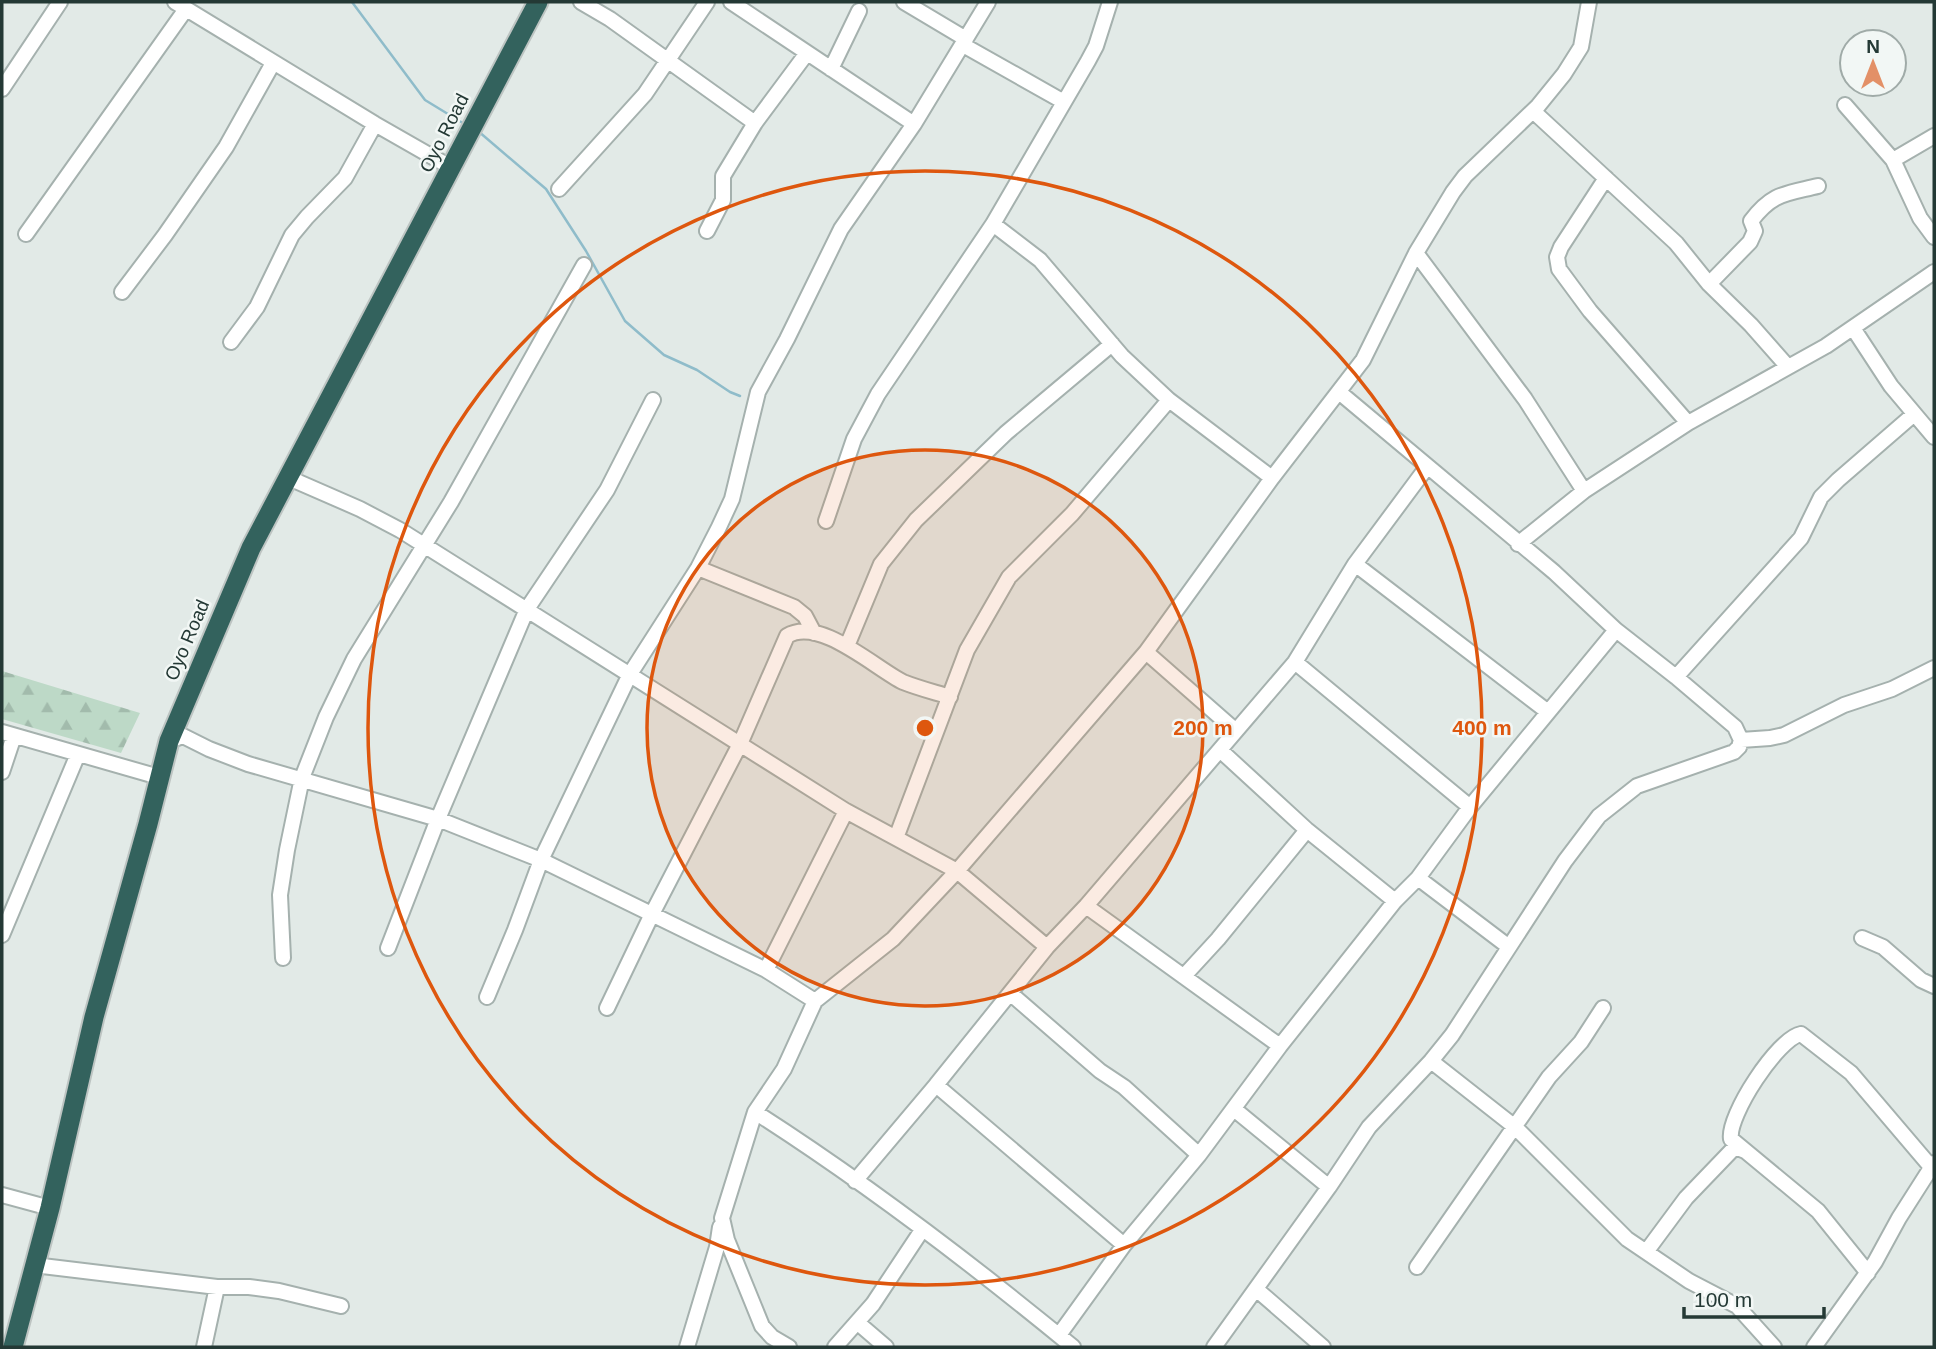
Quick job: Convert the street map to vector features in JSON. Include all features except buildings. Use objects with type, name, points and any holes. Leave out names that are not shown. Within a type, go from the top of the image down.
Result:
[{"type":"highway","name":"Oyo Road","points":[[13,1347],[50,1208],[94,1017],[169,741],[251,548],[538,2]]},
{"type":"street","points":[[2,89],[60,2]]},
{"type":"street","points":[[581,2],[610,19],[755,123]]},
{"type":"street","points":[[559,189],[645,94],[707,2]]},
{"type":"street","points":[[732,2],[914,124]]},
{"type":"street","points":[[904,2],[964,42],[1064,102]]},
{"type":"street","points":[[487,997],[541,860],[630,674],[698,568],[732,499],[758,392],[841,229],[914,124],[988,2]]},
{"type":"street","points":[[826,521],[854,439],[878,394],[993,224],[1096,46],[1111,2]]},
{"type":"street","points":[[687,1347],[717,1247],[722,1218],[739,1158],[755,1112],[784,1069],[815,1001],[893,939],[957,871],[1146,652],[1272,478],[1363,360],[1416,253],[1465,176],[1533,111],[1564,74],[1581,47],[1589,2]]},
{"type":"street","points":[[26,234],[181,5],[273,63],[452,168]]},
{"type":"street","points":[[831,69],[859,11]]},
{"type":"street","points":[[708,231],[723,200],[723,176],[755,123],[807,52]]},
{"type":"street","points":[[122,292],[226,147],[273,63]]},
{"type":"street","points":[[1845,105],[1893,160],[1920,218],[1934,237]]},
{"type":"street","points":[[1533,111],[1676,243],[1709,284],[1751,325],[1788,367]]},
{"type":"street","points":[[231,342],[257,307],[292,235],[345,178],[375,124]]},
{"type":"street","points":[[1893,160],[1934,136]]},
{"type":"street","points":[[1606,178],[1561,247],[1557,257],[1559,269],[1590,311],[1688,424]]},
{"type":"street","points":[[1709,284],[1750,242],[1755,231],[1751,221],[1765,204],[1775,197],[1818,186]]},
{"type":"street","points":[[993,224],[1040,260],[1122,356],[1169,400],[1272,478]]},
{"type":"street","points":[[1416,253],[1525,399],[1584,491]]},
{"type":"street","points":[[283,958],[280,895],[302,778],[326,717],[354,659],[502,415],[584,265]]},
{"type":"street","points":[[1518,544],[1584,491],[1688,424],[1853,328],[1934,272]]},
{"type":"street","points":[[1853,328],[1891,386],[1934,437]]},
{"type":"street","points":[[847,646],[881,564],[916,520],[1006,433],[1112,344]]},
{"type":"street","points":[[1214,1347],[1369,1127],[1431,1061],[1472,1006],[1573,850],[1599,816],[1637,786],[1734,752],[1741,740],[1735,727],[1616,629],[1554,572],[1339,391]]},
{"type":"street","points":[[388,948],[438,819],[527,609],[607,490],[653,400]]},
{"type":"street","points":[[896,838],[967,650],[1009,577],[1072,514],[1169,400]]},
{"type":"street","points":[[1676,677],[1801,538],[1821,498],[1913,415]]},
{"type":"street","points":[[855,1181],[1047,947],[1086,906],[1294,662],[1355,564],[1427,467]]},
{"type":"street","points":[[289,478],[400,530],[846,811],[957,871],[1047,947]]},
{"type":"street","points":[[1355,564],[1548,712]]},
{"type":"street","points":[[698,568],[794,607],[804,616],[814,633]]},
{"type":"street","points":[[1059,1335],[1124,1245],[1199,1155],[1280,1046],[1616,629]]},
{"type":"street","points":[[607,1008],[652,914],[740,744],[787,636],[797,632],[814,633],[847,646],[902,681],[950,696]]},
{"type":"street","points":[[1146,652],[1236,731]]},
{"type":"street","points":[[1294,662],[1470,807]]},
{"type":"street","points":[[1741,740],[1784,735],[1843,705],[1892,689],[1934,668]]},
{"type":"street","points":[[2,772],[8,734],[159,777]]},
{"type":"street","points":[[169,741],[183,736],[248,764],[438,819],[541,860],[766,970],[815,1001]]},
{"type":"street","points":[[1220,750],[1307,830],[1395,901]]},
{"type":"street","points":[[2,935],[78,754]]},
{"type":"street","points":[[766,970],[846,811]]},
{"type":"street","points":[[1184,976],[1218,939],[1307,830]]},
{"type":"street","points":[[1418,878],[1509,947]]},
{"type":"street","points":[[1086,906],[1280,1046]]},
{"type":"street","points":[[1862,938],[1883,947],[1921,980],[1934,986]]},
{"type":"street","points":[[1010,993],[1100,1071],[1124,1087],[1199,1155]]},
{"type":"street","points":[[1417,1267],[1549,1077],[1581,1042],[1603,1008]]},
{"type":"street","points":[[1814,1347],[1868,1273],[1933,1165],[1851,1073],[1798,1033],[1772,1058],[1753,1085],[1734,1120],[1731,1139],[1818,1210],[1868,1273]]},
{"type":"street","points":[[1431,1061],[1515,1127],[1595,1210],[1627,1239],[1689,1281],[1737,1306],[1774,1347]]},
{"type":"street","points":[[936,1085],[1124,1245]]},
{"type":"street","points":[[1234,1109],[1329,1187]]},
{"type":"street","points":[[755,1112],[798,1139],[922,1230],[1073,1347]]},
{"type":"street","points":[[1646,1252],[1686,1198],[1735,1147],[1745,1151]]},
{"type":"street","points":[[2,1195],[50,1208]]},
{"type":"street","points":[[722,1218],[727,1240],[762,1325],[772,1337],[789,1347]]},
{"type":"street","points":[[835,1347],[873,1304],[922,1230]]},
{"type":"street","points":[[34,1265],[217,1287],[279,1291],[341,1306]]},
{"type":"street","points":[[204,1347],[217,1287]]},
{"type":"street","points":[[1256,1289],[1323,1347]]},
{"type":"street","points":[[858,1323],[886,1347]]},
{"type":"green space","points":[[2,671],[140,713],[121,753],[2,719]]},
{"type":"waterway","points":[[352,2],[425,100],[466,125]]},
{"type":"waterway","points":[[478,131],[546,189],[586,251],[625,321],[664,355],[697,370],[740,396]]}]
